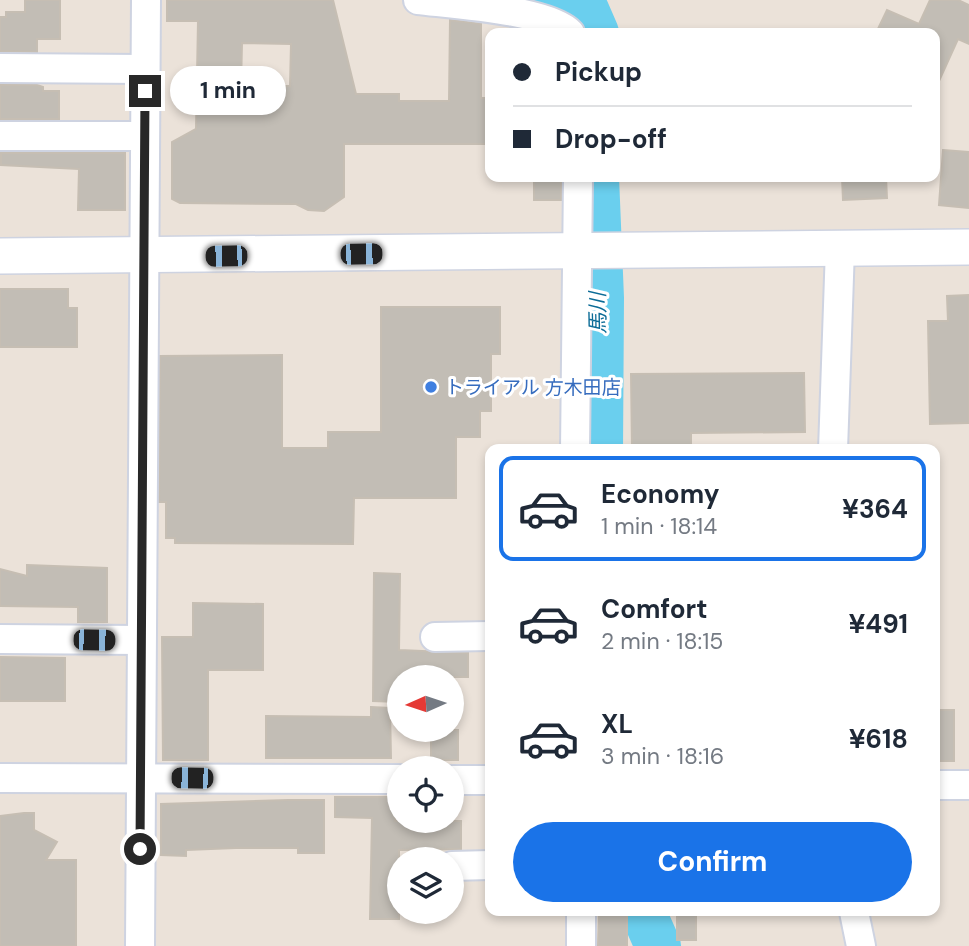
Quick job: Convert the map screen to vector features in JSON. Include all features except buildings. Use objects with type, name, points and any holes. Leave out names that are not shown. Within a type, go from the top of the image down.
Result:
[{"type":"street","points":[[140,946],[146,0]]},
{"type":"street","points":[[418,0],[524,7],[566,28]]},
{"type":"street","points":[[0,68],[145,69]]},
{"type":"street","points":[[0,136],[145,136]]},
{"type":"street","points":[[575,444],[581,252],[578,182]]},
{"type":"street","points":[[0,257],[969,247]]},
{"type":"street","points":[[833,444],[840,248]]},
{"type":"street","points":[[435,637],[485,636]]},
{"type":"street","points":[[0,639],[141,640]]},
{"type":"street","points":[[0,778],[387,779]]},
{"type":"street","points":[[464,780],[485,780]]},
{"type":"street","points":[[940,785],[969,785]]},
{"type":"street","points":[[464,866],[485,866]]},
{"type":"street","points":[[581,916],[581,946]]},
{"type":"street","points":[[855,916],[861,946]]},
{"type":"waterway","name":"馬川","points":[[556,0],[586,10],[594,28]]},
{"type":"waterway","name":"馬川","points":[[596,182],[601,298],[600,444]]},
{"type":"waterway","name":"馬川","points":[[645,916],[658,946]]},
{"type":"place","name":"トライアル 方木田店","points":[[431,387]]},
{"type":"route","points":[[140,849],[145,91]]}]
